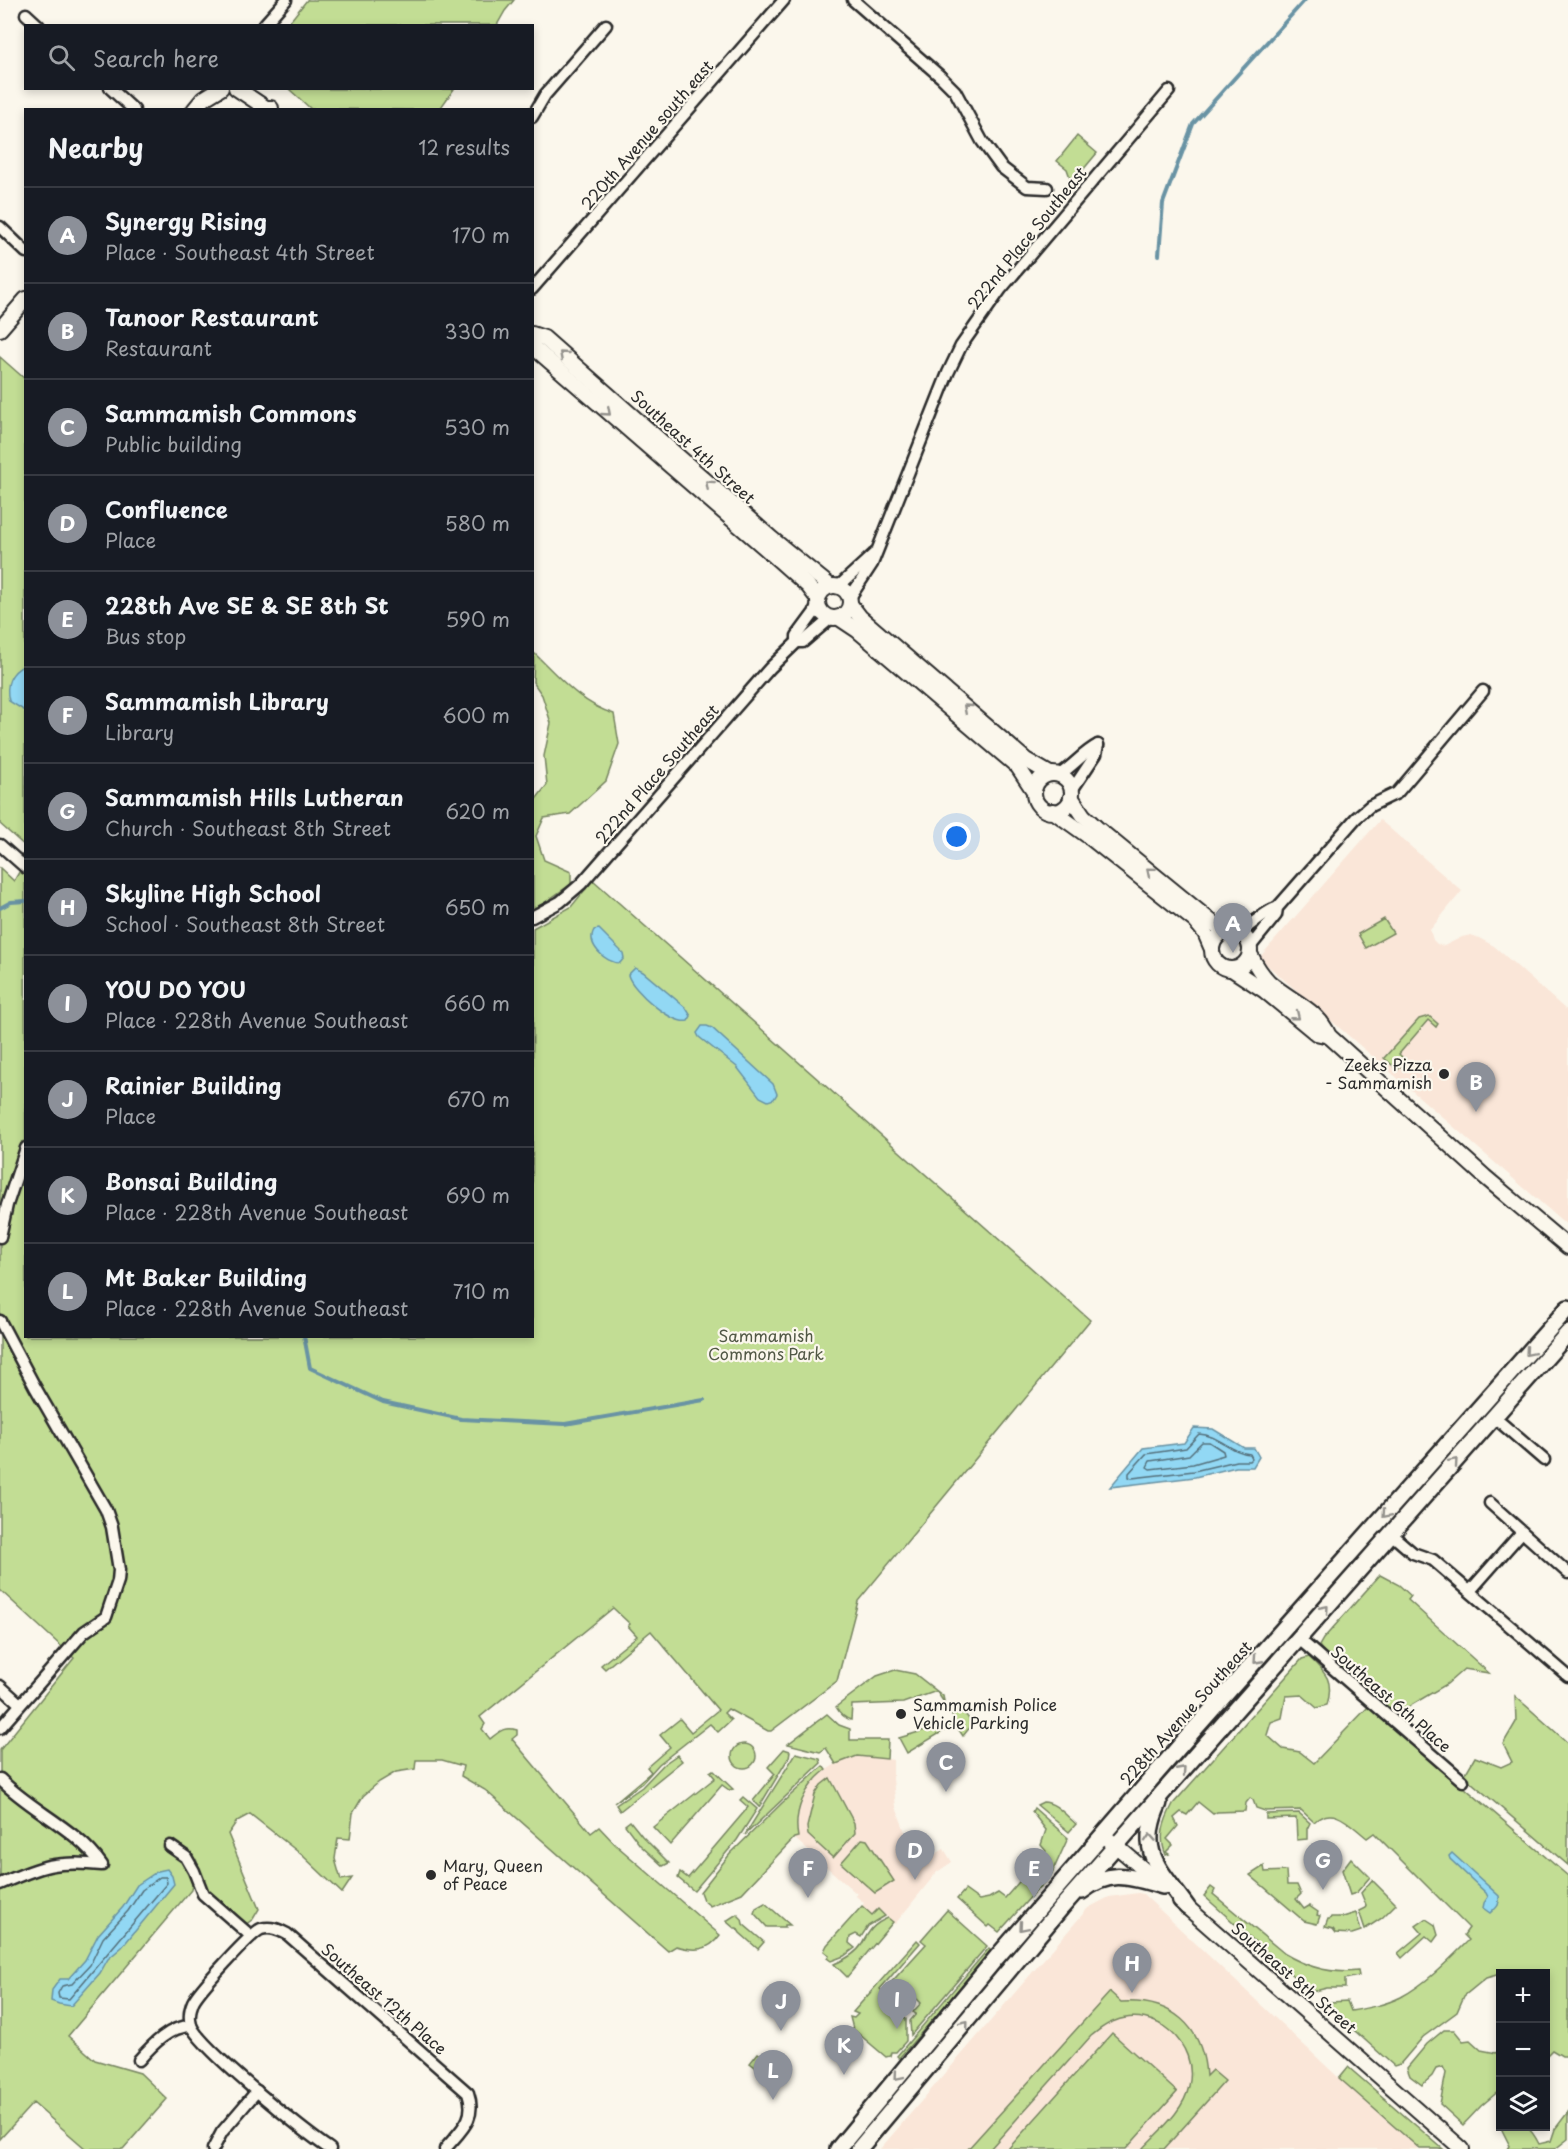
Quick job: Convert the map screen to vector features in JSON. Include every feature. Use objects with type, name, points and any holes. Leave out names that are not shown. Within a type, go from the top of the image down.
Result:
[{"type":"main road","name":"228th Avenue Southeast","points":[[838,2149],[997,1957],[1568,1308]]},
{"type":"main road","points":[[859,2149],[1060,1908],[1568,1333]]},
{"type":"main road","points":[[1545,1359],[1568,1338]]},
{"type":"main road","points":[[1167,1787],[1152,1819],[1149,1838],[1156,1862],[1188,1907]]},
{"type":"main road","points":[[1060,1908],[1090,1885],[1111,1876],[1125,1876],[1163,1886]]},
{"type":"street","name":"220th Avenue south east","points":[[534,287],[784,0]]},
{"type":"street","points":[[853,0],[955,92],[982,141],[1001,167],[1027,187],[1047,188]]},
{"type":"street","points":[[265,24],[283,1]]},
{"type":"street","points":[[26,14],[37,24]]},
{"type":"street","points":[[534,114],[545,95],[606,24]]},
{"type":"street","points":[[112,90],[132,108]]},
{"type":"street","points":[[187,108],[200,90]]},
{"type":"street","points":[[196,108],[203,99],[218,90]]},
{"type":"street","points":[[239,90],[266,108]]},
{"type":"street","points":[[257,90],[272,108]]},
{"type":"street","name":"222nd Place Southeast","points":[[850,602],[872,564],[948,373],[961,346],[1001,289],[1169,91]]},
{"type":"street","points":[[0,226],[24,250]]},
{"type":"street","points":[[0,329],[24,301]]},
{"type":"street","name":"Southeast 4th Street","points":[[534,335],[544,338],[756,526],[834,586]]},
{"type":"street","name":"Southeast 4th Street","points":[[534,348],[785,565],[808,586],[818,601]]},
{"type":"street","name":"222nd Place Southeast","points":[[834,586],[877,552]]},
{"type":"street","points":[[1329,1035],[1316,1033],[1266,991],[1233,970],[1218,966],[1205,933],[1195,921],[1088,836],[1053,811],[1042,808],[1018,767],[857,630],[822,613],[818,601],[822,591],[834,586],[844,590],[860,617],[1026,760],[1067,780],[1083,815],[1098,829],[1214,924],[1244,937],[1270,983],[1301,1003],[1324,1024],[1329,1035],[1485,1177],[1568,1247]]},
{"type":"street","name":"222nd Place Southeast","points":[[797,642],[797,636],[814,613],[818,601]]},
{"type":"street","points":[[835,618],[845,613],[850,602]]},
{"type":"street","name":"222nd Place Southeast","points":[[534,916],[560,902],[581,884],[770,668],[797,642],[803,642],[835,618]]},
{"type":"street","points":[[1233,970],[1243,965],[1250,951],[1276,915],[1277,908],[1356,818],[1370,806],[1397,794],[1483,691]]},
{"type":"street","points":[[1034,791],[1039,780],[1082,758],[1090,748],[1098,745],[1096,753],[1065,807],[1053,811]]},
{"type":"street","points":[[0,845],[24,866]]},
{"type":"street","points":[[1211,947],[1217,937],[1257,922],[1271,909],[1277,908]]},
{"type":"street","points":[[0,1237],[7,1205],[24,1154]]},
{"type":"street","points":[[0,1321],[4,1332],[106,1510],[112,1527],[119,1570],[118,1581],[106,1617],[84,1632],[0,1728]]},
{"type":"street","points":[[1494,1418],[1544,1460]]},
{"type":"street","points":[[1490,1503],[1568,1573]]},
{"type":"street","points":[[1470,1591],[1522,1532]]},
{"type":"street","points":[[1391,1534],[1413,1553],[1433,1560],[1568,1677]]},
{"type":"street","name":"Southeast 6th Place","points":[[1299,1639],[1463,1781]]},
{"type":"street","points":[[0,1686],[20,1704]]},
{"type":"street","points":[[0,1779],[76,1839],[96,1856],[102,1865],[71,1862],[45,1866],[0,1884]]},
{"type":"street","name":"Southeast 8th Street","points":[[1103,1835],[1462,2149]]},
{"type":"street","points":[[170,1846],[186,1857],[203,1894],[251,1936],[196,1997],[190,2022],[202,2042],[306,2133],[330,2149]]},
{"type":"street","name":"Southeast 12th Place","points":[[251,1936],[262,1929],[269,1928],[278,1929],[287,1934],[468,2093],[472,2103],[472,2113],[445,2149]]},
{"type":"street","points":[[139,2060],[148,2049],[178,2026],[190,2022]]},
{"type":"street","points":[[213,2149],[222,2132],[257,2091]]},
{"type":"shaded area","points":[[1380,820],[1462,891],[1430,930],[1433,940],[1444,946],[1462,937],[1471,935],[1479,938],[1494,946],[1568,1010],[1568,1226],[1259,958]]},
{"type":"shaded area","points":[[857,1756],[893,1760],[896,1807],[905,1832],[916,1852],[924,1861],[944,1849],[952,1862],[937,1872],[895,1924],[878,1909],[872,1915],[862,1906],[864,1903],[856,1896],[857,1894],[794,1838],[798,1837],[800,1803],[820,1774],[836,1764]],"holes":[[[830,1778],[854,1823],[855,1833],[811,1804],[821,1785]],[[862,1839],[867,1840],[894,1881],[875,1893]]]},
{"type":"shaded area","points":[[1143,1894],[1339,2078],[1420,2149],[880,2149],[1088,1908],[1109,1897]]},
{"type":"green space","points":[[307,0],[514,0],[498,24],[288,24]]},
{"type":"green space","points":[[290,90],[453,90],[440,108],[310,108]]},
{"type":"green space","points":[[1077,136],[1097,153],[1072,183],[1067,169],[1057,161]]},
{"type":"green space","points":[[0,357],[24,378],[24,845],[0,824]]},
{"type":"green space","points":[[534,653],[581,696],[614,714],[619,744],[606,781],[570,814],[544,818],[536,836],[544,860],[571,872],[571,884],[534,908],[534,802],[547,785],[544,756],[551,723],[542,695],[534,683]]},
{"type":"green space","name":"Sammamish Commons Park","points":[[24,864],[24,1338],[534,1338],[534,927],[571,907],[593,880],[1090,1320],[858,1601],[837,1681],[771,1731],[728,1709],[724,1713],[731,1720],[718,1732],[710,1724],[659,1764],[642,1783],[614,1803],[651,1772],[647,1767],[670,1747],[660,1735],[680,1719],[691,1732],[718,1710],[651,1631],[605,1669],[601,1665],[637,1636],[628,1626],[630,1624],[613,1608],[480,1717],[485,1724],[482,1729],[490,1739],[503,1730],[517,1730],[517,1735],[512,1739],[591,1833],[599,1827],[616,1845],[720,1935],[711,1945],[700,1949],[676,1946],[668,1951],[485,1790],[461,1776],[463,1766],[442,1760],[416,1760],[415,1769],[396,1772],[379,1782],[363,1796],[353,1813],[350,1839],[338,1838],[335,1859],[341,1880],[352,1878],[342,1893],[302,1855],[250,1814],[237,1821],[228,1834],[259,1909],[253,1919],[245,1925],[207,1892],[196,1859],[191,1890],[68,2036],[95,2060],[140,2073],[167,2099],[123,2149],[86,2149],[33,2103],[0,2139],[0,1750],[74,1658],[0,1590],[0,868],[14,881]]},
{"type":"green space","points":[[1384,919],[1393,933],[1366,948],[1358,934]]},
{"type":"green space","points":[[1429,1016],[1438,1024],[1436,1027],[1428,1020],[1399,1054],[1405,1060],[1398,1070],[1384,1058],[1419,1019]]},
{"type":"green space","points":[[1380,1575],[1399,1585],[1411,1596],[1408,1600],[1489,1673],[1464,1669],[1447,1684],[1398,1713],[1346,1674],[1319,1646]]},
{"type":"green space","points":[[1309,1657],[1324,1673],[1329,1684],[1329,1697],[1327,1705],[1317,1708],[1302,1695],[1286,1696],[1282,1718],[1271,1722],[1267,1735],[1283,1749],[1300,1752],[1314,1763],[1369,1706],[1568,1876],[1568,2056],[1562,2056],[1552,2050],[1550,2052],[1550,1969],[1496,1969],[1496,1975],[1486,1978],[1464,1996],[1457,2012],[1423,2037],[1400,2064],[1394,2066],[1326,2005],[1331,2002],[1347,2001],[1351,2011],[1395,2000],[1428,1978],[1469,1940],[1464,1935],[1469,1928],[1374,1833],[1367,1838],[1348,1822],[1335,1816],[1321,1817],[1314,1822],[1301,1810],[1265,1811],[1256,1808],[1250,1798],[1246,1803],[1245,1811],[1213,1814],[1198,1802],[1187,1815],[1181,1812],[1174,1818],[1178,1826],[1167,1839],[1173,1845],[1166,1852],[1169,1854],[1166,1855],[1162,1835],[1173,1804],[1302,1659]]},
{"type":"green space","points":[[895,1670],[915,1674],[943,1696],[944,1701],[937,1692],[934,1692],[903,1703],[852,1705],[851,1720],[839,1712],[837,1706],[877,1676]]},
{"type":"green space","points":[[1515,1696],[1568,1743],[1568,1865],[1464,1776],[1475,1757],[1501,1767],[1512,1762],[1503,1744],[1516,1722]]},
{"type":"green space","points":[[952,1710],[962,1712],[969,1719],[971,1726],[963,1736],[955,1724],[907,1753],[899,1738],[952,1722],[953,1717],[949,1712]]},
{"type":"green space","points":[[827,1714],[839,1725],[850,1729],[850,1740],[888,1740],[887,1759],[857,1756],[836,1764],[826,1748],[820,1752],[788,1744]]},
{"type":"green space","points":[[744,1744],[752,1748],[756,1756],[752,1764],[744,1768],[736,1764],[732,1756],[736,1748]]},
{"type":"green space","points":[[784,1749],[790,1751],[789,1757],[759,1807],[753,1801],[775,1774],[768,1767]]},
{"type":"green space","points":[[796,1753],[820,1759],[821,1763],[745,1835]]},
{"type":"green space","points":[[677,1755],[682,1761],[620,1811],[616,1805],[642,1787],[664,1764]]},
{"type":"green space","points":[[823,1766],[826,1770],[812,1784],[802,1800],[797,1818],[798,1837],[794,1838],[742,1893],[710,1906],[703,1900],[700,1892],[730,1854]]},
{"type":"green space","points":[[713,1770],[733,1789],[729,1790],[722,1785],[670,1845],[653,1827],[715,1778],[710,1772]]},
{"type":"green space","points":[[830,1778],[854,1823],[855,1833],[833,1858],[808,1835],[807,1827],[815,1794]]},
{"type":"green space","points":[[743,1797],[757,1809],[737,1840],[694,1891],[678,1878],[680,1872],[688,1878],[745,1811],[748,1807],[740,1800]]},
{"type":"green space","points":[[1043,1802],[1057,1807],[1076,1824],[1069,1832],[1037,1805]]},
{"type":"green space","points":[[1034,1808],[1068,1838],[1052,1873],[999,1932],[990,1925],[988,1927],[957,1899],[965,1890],[979,1900],[998,1893],[1005,1898],[1046,1851],[1041,1845],[1046,1830],[1032,1812]]},
{"type":"green space","points":[[1299,1813],[1310,1823],[1307,1829],[1307,1839],[1297,1840],[1296,1818],[1266,1819],[1266,1814]]},
{"type":"green space","points":[[630,1821],[669,1863],[663,1866],[640,1845],[625,1825]]},
{"type":"green space","points":[[862,1839],[867,1840],[894,1881],[875,1893],[841,1863]]},
{"type":"green space","points":[[1351,1858],[1370,1877],[1356,1893],[1350,1895],[1342,1870]]},
{"type":"green space","points":[[1264,1866],[1265,1872],[1286,1871],[1287,1885],[1297,1885],[1301,1894],[1296,1899],[1304,1909],[1309,1906],[1318,1912],[1317,1915],[1320,1916],[1317,1924],[1304,1921],[1250,1875]]},
{"type":"green space","points":[[1372,1880],[1396,1904],[1382,1918],[1365,1929],[1359,1911],[1366,1905],[1361,1893]]},
{"type":"green space","points":[[1211,1887],[1215,1890],[1213,1894],[1285,1954],[1320,1969],[1358,1971],[1359,1976],[1345,1979],[1345,1988],[1327,1988],[1311,1992],[1204,1896]]},
{"type":"green space","points":[[765,1903],[790,1925],[767,1927],[754,1913],[756,1908]]},
{"type":"green space","points":[[862,1906],[872,1915],[878,1909],[885,1916],[868,1926],[861,1937],[856,1934],[850,1937],[849,1943],[855,1948],[831,1961],[827,1958],[829,1955],[824,1951],[827,1945]]},
{"type":"green space","points":[[947,1910],[987,1946],[911,2035],[910,2021],[916,2014],[913,2012],[921,2003],[917,1999],[901,1999],[887,1987],[926,1944],[921,1940]]},
{"type":"green space","points":[[1356,1913],[1361,1931],[1352,1934],[1336,1933],[1333,1929],[1325,1927],[1331,1917],[1343,1917]]},
{"type":"green space","points":[[737,1914],[743,1924],[764,1942],[758,1949],[737,1928],[726,1921]]},
{"type":"green space","points":[[888,1918],[893,1922],[847,1977],[834,1964],[853,1954],[872,1928]]},
{"type":"green space","points":[[1426,1919],[1435,1925],[1438,1935],[1433,1942],[1426,1936],[1402,1958],[1398,1953],[1422,1933],[1416,1926]]},
{"type":"green space","points":[[917,1940],[920,1943],[880,1989],[899,2006],[896,2010],[906,2019],[906,2041],[896,2052],[891,2052],[890,2056],[886,2057],[853,2029],[850,2017],[854,2018],[858,2014],[853,2012]]},
{"type":"green space","points":[[989,1948],[993,1951],[899,2058],[897,2056]]},
{"type":"green space","points":[[1110,1992],[1121,2002],[1155,2005],[1181,2019],[1191,2029],[1198,2042],[1204,2058],[1206,2076],[1212,2070],[1225,2081],[1164,2149],[1142,2149],[1182,2104],[1189,2086],[1190,2070],[1181,2043],[1171,2032],[1159,2023],[1145,2018],[1130,2017],[1105,2025],[1091,2036],[990,2149],[968,2149]]},
{"type":"green space","points":[[1444,2030],[1454,2030],[1463,2041],[1470,2040],[1481,2050],[1496,2053],[1496,2093],[1463,2125],[1440,2104],[1446,2073],[1443,2067],[1436,2069],[1422,2085],[1410,2076],[1407,2068],[1427,2044]]},
{"type":"green space","points":[[1112,2033],[1177,2092],[1126,2149],[1008,2149]]},
{"type":"green space","points":[[765,2051],[791,2069],[783,2079],[780,2077],[775,2082],[750,2063],[758,2053],[761,2055]]},
{"type":"green space","points":[[1348,2067],[1443,2149],[1420,2149],[1339,2078]]},
{"type":"green space","points":[[1568,2112],[1568,2139],[1555,2149],[1508,2149],[1510,2146],[1502,2131],[1530,2131],[1539,2144],[1551,2141],[1555,2129]]},
{"type":"water","points":[[24,666],[24,710],[9,701],[8,684],[12,675]]},
{"type":"water","points":[[599,929],[623,953],[624,958],[620,963],[608,960],[598,952],[592,935],[594,930]]},
{"type":"water","points":[[635,968],[686,1008],[691,1016],[688,1021],[672,1018],[637,989],[628,975]]},
{"type":"water","points":[[702,1026],[712,1028],[773,1084],[777,1094],[774,1099],[768,1101],[760,1097],[737,1067],[699,1037],[697,1033]]},
{"type":"water","points":[[1194,1428],[1213,1429],[1244,1448],[1254,1448],[1259,1457],[1253,1467],[1236,1467],[1195,1477],[1110,1487],[1143,1448],[1184,1443]]},
{"type":"water","points":[[1452,1853],[1499,1896],[1496,1908],[1490,1913],[1483,1908],[1488,1897],[1486,1893],[1450,1859],[1449,1856]]},
{"type":"water","points":[[167,1869],[174,1884],[122,1947],[108,1959],[100,1973],[71,2006],[51,2001],[52,1990],[60,1979],[68,1979],[85,1960],[98,1935],[123,1907],[137,1885],[158,1871]]},
{"type":"waterway","points":[[1159,255],[1163,203],[1193,124],[1305,0]]},
{"type":"waterway","points":[[0,908],[11,902],[24,901]]},
{"type":"waterway","points":[[304,1338],[310,1368],[383,1402],[461,1419],[565,1424],[704,1400]]},
{"type":"place","name":"Synergy Rising","points":[[1233,953]]},
{"type":"place","name":"Zeeks Pizza - Sammamish","points":[[1444,1074]]},
{"type":"place","name":"Tanoor Restaurant","points":[[1476,1112]]},
{"type":"place","name":"Sammamish Police Vehicle Parking","points":[[901,1714]]},
{"type":"place","name":"Sammamish Commons","points":[[946,1792]]},
{"type":"place","name":"Mary, Queen of Peace","points":[[431,1875]]},
{"type":"place","name":"Confluence","points":[[915,1880]]},
{"type":"place","name":"Sammamish Hills Lutheran","points":[[1323,1890]]},
{"type":"place","name":"Sammamish Library","points":[[808,1898]]},
{"type":"place","name":"228th Ave SE & SE 8th St","points":[[1034,1898]]},
{"type":"place","name":"Skyline High School","points":[[1132,1993]]},
{"type":"place","name":"YOU DO YOU","points":[[897,2029]]},
{"type":"place","name":"Rainier Building","points":[[781,2031]]},
{"type":"place","name":"Bonsai Building","points":[[844,2075]]},
{"type":"place","name":"Mt Baker Building","points":[[773,2100]]}]
